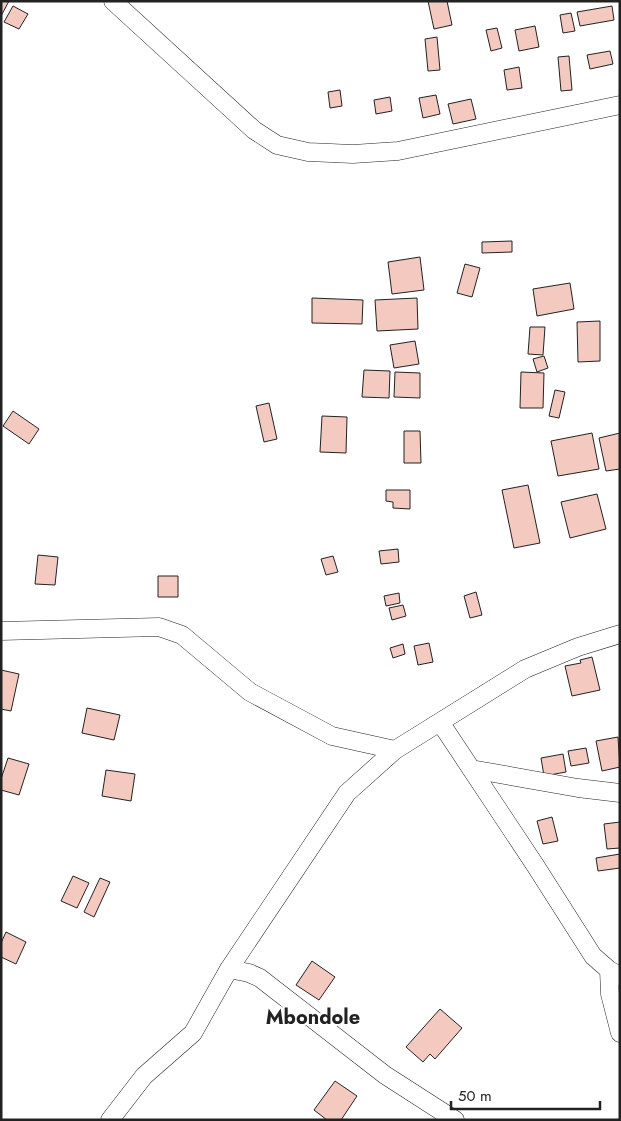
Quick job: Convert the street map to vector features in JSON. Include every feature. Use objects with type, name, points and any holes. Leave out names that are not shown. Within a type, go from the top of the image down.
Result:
[{"type":"street","points":[[113,1],[254,130],[277,145],[308,152],[354,154],[398,151],[620,105]]},
{"type":"street","points":[[1,631],[159,627],[171,629],[182,635],[250,692],[332,736],[395,750]]},
{"type":"street","points":[[110,1120],[144,1076],[193,1033],[229,969],[347,793],[395,750],[525,669],[578,647],[620,634]]},
{"type":"street","points":[[440,722],[536,865],[593,956],[614,973],[610,994],[620,1033]]},
{"type":"street","points":[[471,769],[578,788],[620,793]]},
{"type":"street","points":[[229,969],[249,973],[260,978],[385,1074],[455,1120]]},
{"type":"building","points":[[1,1],[9,1],[1,16]]},
{"type":"building","points":[[428,1],[447,1],[452,25],[434,29]]},
{"type":"building","points":[[13,6],[28,14],[19,29],[4,22]]},
{"type":"building","points":[[612,6],[614,20],[580,26],[577,12]]},
{"type":"building","points":[[571,13],[575,31],[563,33],[560,15]]},
{"type":"building","points":[[535,26],[539,47],[519,51],[515,30]]},
{"type":"building","points":[[497,28],[502,48],[491,51],[486,30]]},
{"type":"building","points":[[437,37],[440,70],[428,71],[425,39]]},
{"type":"building","points":[[610,51],[613,64],[590,69],[587,55]]},
{"type":"building","points":[[569,56],[572,90],[561,91],[558,57]]},
{"type":"building","points":[[519,67],[522,88],[507,90],[504,70]]},
{"type":"building","points":[[340,90],[342,106],[330,108],[328,92]]},
{"type":"building","points":[[436,95],[440,114],[423,118],[419,98]]},
{"type":"building","points":[[390,97],[392,111],[376,114],[374,100]]},
{"type":"building","points":[[471,99],[476,119],[453,124],[448,104]]},
{"type":"building","points":[[512,241],[512,252],[482,253],[482,242]]},
{"type":"building","points":[[420,257],[424,290],[392,294],[388,262]]},
{"type":"building","points":[[465,264],[480,268],[472,297],[457,293]]},
{"type":"building","points":[[570,283],[574,309],[537,316],[533,289]]},
{"type":"building","points":[[312,298],[363,300],[362,324],[312,323]]},
{"type":"building","points":[[417,298],[418,329],[377,331],[375,300]]},
{"type":"building","points":[[600,321],[600,361],[578,362],[577,322]]},
{"type":"building","points":[[530,327],[545,327],[543,355],[528,354]]},
{"type":"building","points":[[415,341],[419,364],[394,368],[390,345]]},
{"type":"building","points":[[544,356],[548,368],[537,372],[533,359]]},
{"type":"building","points":[[364,370],[390,371],[389,398],[362,397]]},
{"type":"building","points":[[395,372],[420,373],[420,398],[394,397]]},
{"type":"building","points":[[521,372],[544,373],[543,408],[520,408]]},
{"type":"building","points":[[555,390],[565,392],[559,418],[549,416]]},
{"type":"building","points":[[269,403],[277,439],[264,442],[256,406]]},
{"type":"building","points":[[13,411],[39,429],[29,444],[3,426]]},
{"type":"building","points":[[322,416],[347,417],[346,453],[320,452]]},
{"type":"building","points":[[404,431],[420,431],[421,463],[404,463]]},
{"type":"building","points":[[592,433],[599,469],[558,476],[551,441]]},
{"type":"building","points":[[620,433],[620,469],[606,471],[599,438]]},
{"type":"building","points":[[528,485],[540,543],[514,548],[502,490]]},
{"type":"building","points":[[386,490],[410,490],[410,509],[393,508],[393,502],[386,501]]},
{"type":"building","points":[[597,494],[606,529],[570,538],[561,502]]},
{"type":"building","points":[[398,549],[399,562],[381,564],[379,551]]},
{"type":"building","points":[[38,555],[58,557],[55,585],[35,584]]},
{"type":"building","points":[[333,556],[338,572],[326,575],[321,559]]},
{"type":"building","points":[[158,576],[178,576],[178,597],[158,597]]},
{"type":"building","points":[[476,592],[482,615],[470,618],[464,596]]},
{"type":"building","points":[[399,593],[400,603],[386,606],[384,596]]},
{"type":"building","points":[[403,605],[406,616],[392,620],[389,608]]},
{"type":"building","points":[[429,643],[433,662],[418,665],[414,646]]},
{"type":"building","points":[[403,644],[405,654],[393,658],[390,648]]},
{"type":"building","points":[[592,657],[600,690],[572,696],[565,666],[581,663],[580,660]]},
{"type":"building","points":[[1,670],[19,674],[11,711],[1,709]]},
{"type":"building","points":[[87,708],[120,715],[114,740],[82,733]]},
{"type":"building","points":[[618,737],[620,767],[602,771],[596,741]]},
{"type":"building","points":[[586,748],[589,763],[571,766],[568,751]]},
{"type":"building","points":[[563,754],[566,772],[544,776],[541,758]]},
{"type":"building","points":[[8,758],[29,764],[19,795],[1,790],[1,779]]},
{"type":"building","points":[[106,770],[135,774],[131,801],[102,796]]},
{"type":"building","points":[[552,817],[558,841],[543,844],[537,821]]},
{"type":"building","points":[[620,822],[620,848],[607,849],[604,824]]},
{"type":"building","points":[[620,854],[620,868],[598,871],[596,858]]},
{"type":"building","points":[[73,876],[89,883],[77,908],[61,901]]},
{"type":"building","points":[[100,878],[110,882],[94,917],[84,912]]},
{"type":"building","points":[[6,932],[26,942],[16,964],[1,957],[1,943]]},
{"type":"building","points":[[312,961],[335,977],[319,1000],[296,985]]},
{"type":"building","points":[[440,1009],[462,1028],[435,1059],[430,1054],[423,1062],[406,1047]]},
{"type":"building","points":[[335,1081],[357,1096],[341,1120],[327,1120],[314,1110]]},
{"type":"district","name":"Mbondole","points":[[313,1017]]}]
